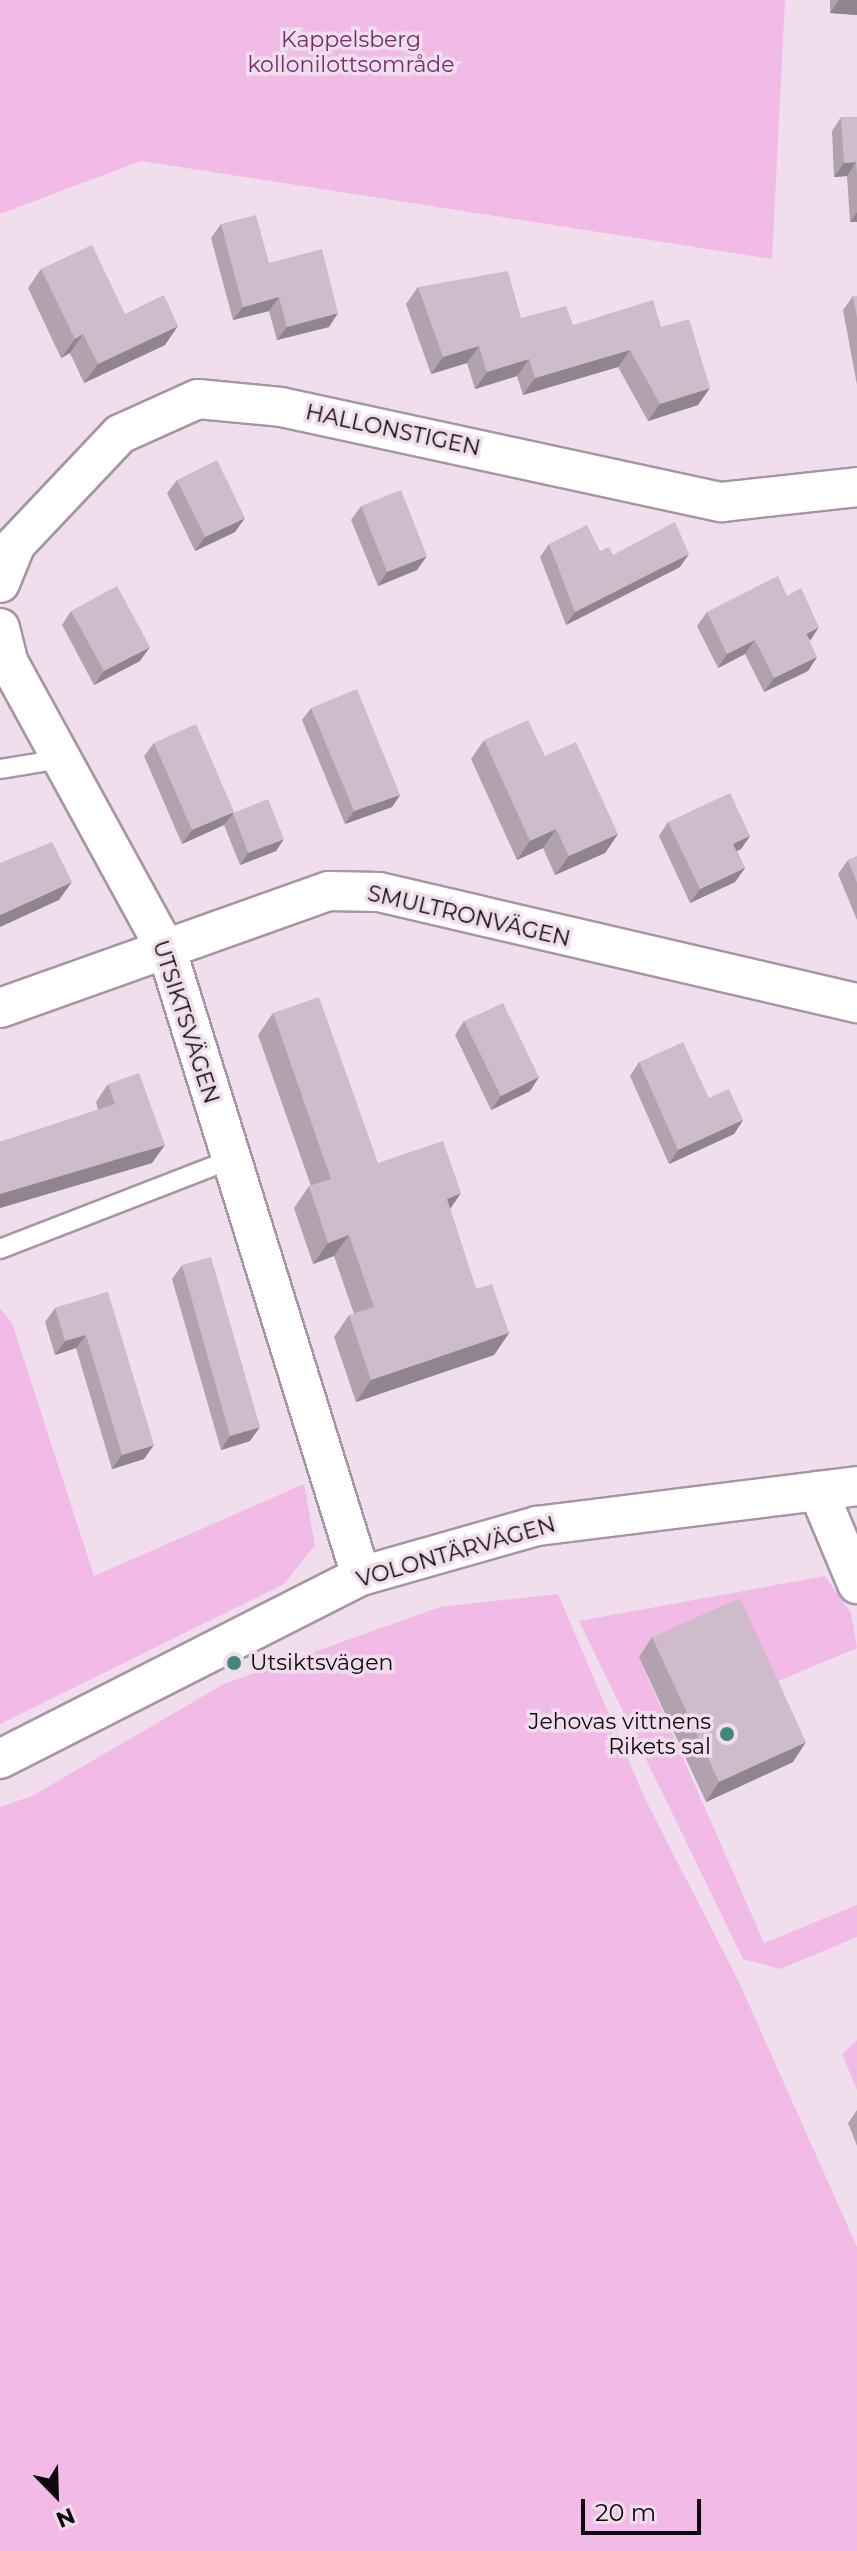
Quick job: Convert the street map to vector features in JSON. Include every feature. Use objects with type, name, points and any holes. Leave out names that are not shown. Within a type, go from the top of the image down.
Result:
[{"type":"street","name":"HALLONSTIGEN","points":[[0,581],[16,544],[120,434],[198,399],[281,407],[722,502],[857,487]]},
{"type":"street","name":"UTSIKTSVÄGEN","points":[[0,628],[9,663],[168,954],[361,1576]]},
{"type":"street","name":"SMULTRONVÄGEN","points":[[0,1008],[168,954],[304,898],[379,892],[857,1003]]},
{"type":"street","name":"VOLONTÄRVÄGEN","points":[[0,1759],[361,1576],[537,1526],[857,1486]]},
{"type":"street","points":[[818,1491],[857,1584]]},
{"type":"lane","points":[[0,769],[62,759]]},
{"type":"lane","points":[[0,1249],[230,1160]]},
{"type":"green space","name":"Kappelsberg kollonilottsområde","points":[[0,0],[785,0],[772,259],[141,161],[0,214]]},
{"type":"green space","points":[[0,1308],[12,1323],[94,1576],[304,1484],[315,1545],[284,1584],[0,1724]]},
{"type":"green space","points":[[825,1576],[851,1613],[857,1648],[759,1689],[639,1657],[764,1943],[857,1905],[857,1937],[780,1969],[743,1959],[579,1621]]},
{"type":"green space","points":[[558,1594],[645,1799],[739,1982],[857,2247],[857,2551],[0,2551],[0,1807],[32,1796],[224,1684],[440,1607]]},
{"type":"green space","points":[[857,2040],[857,2090],[842,2054]]},
{"type":"building","points":[[841,117],[857,117],[857,174],[856,162],[844,163]]},
{"type":"building","points":[[256,215],[269,263],[322,249],[338,313],[287,327],[279,297],[243,307],[221,224]]},
{"type":"building","points":[[92,245],[125,314],[164,295],[178,326],[98,364],[83,334],[75,339],[41,269]]},
{"type":"building","points":[[508,271],[521,318],[566,306],[573,325],[653,300],[661,327],[689,319],[710,388],[660,404],[630,350],[535,378],[529,359],[487,372],[479,346],[443,357],[418,287]]},
{"type":"building","points":[[853,296],[857,296],[857,318]]},
{"type":"building","points":[[217,460],[245,518],[205,537],[177,480]]},
{"type":"building","points":[[401,490],[427,556],[387,572],[361,506]]},
{"type":"building","points":[[675,522],[689,554],[575,612],[549,544],[587,525],[600,551],[609,547],[613,555]]},
{"type":"building","points":[[778,576],[787,596],[801,588],[819,627],[806,634],[817,657],[774,678],[755,640],[727,654],[707,612]]},
{"type":"building","points":[[117,586],[150,647],[104,671],[71,611]]},
{"type":"building","points":[[357,689],[400,795],[354,811],[311,708]]},
{"type":"building","points":[[528,720],[545,756],[576,742],[618,834],[569,856],[556,829],[530,841],[484,740]]},
{"type":"building","points":[[196,724],[234,812],[192,830],[154,743]]},
{"type":"building","points":[[730,793],[750,836],[733,844],[745,868],[700,889],[668,822]]},
{"type":"building","points":[[268,799],[284,839],[248,853],[233,813]]},
{"type":"building","points":[[52,842],[72,882],[0,915],[0,863]]},
{"type":"building","points":[[857,856],[857,883],[848,860]]},
{"type":"building","points":[[319,997],[378,1163],[443,1141],[461,1193],[447,1199],[476,1289],[492,1284],[509,1333],[371,1380],[349,1315],[374,1307],[349,1235],[328,1243],[309,1186],[331,1179],[273,1013]]},
{"type":"building","points":[[503,1003],[539,1077],[501,1096],[464,1021]]},
{"type":"building","points":[[683,1042],[709,1098],[729,1089],[743,1120],[678,1150],[639,1062]]},
{"type":"building","points":[[139,1073],[165,1145],[0,1194],[0,1142],[115,1104],[108,1084]]},
{"type":"building","points":[[211,1257],[260,1427],[230,1436],[182,1265]]},
{"type":"building","points":[[108,1292],[154,1445],[122,1455],[86,1335],[65,1341],[55,1308]]},
{"type":"building","name":"Jehovas vittnens Rikets sal","points":[[740,1598],[806,1742],[719,1782],[652,1637]]},
{"type":"place","name":"Utsiktsvägen","points":[[234,1663]]},
{"type":"place","name":"Jehovas vittnens Rikets sal","points":[[727,1734]]}]
